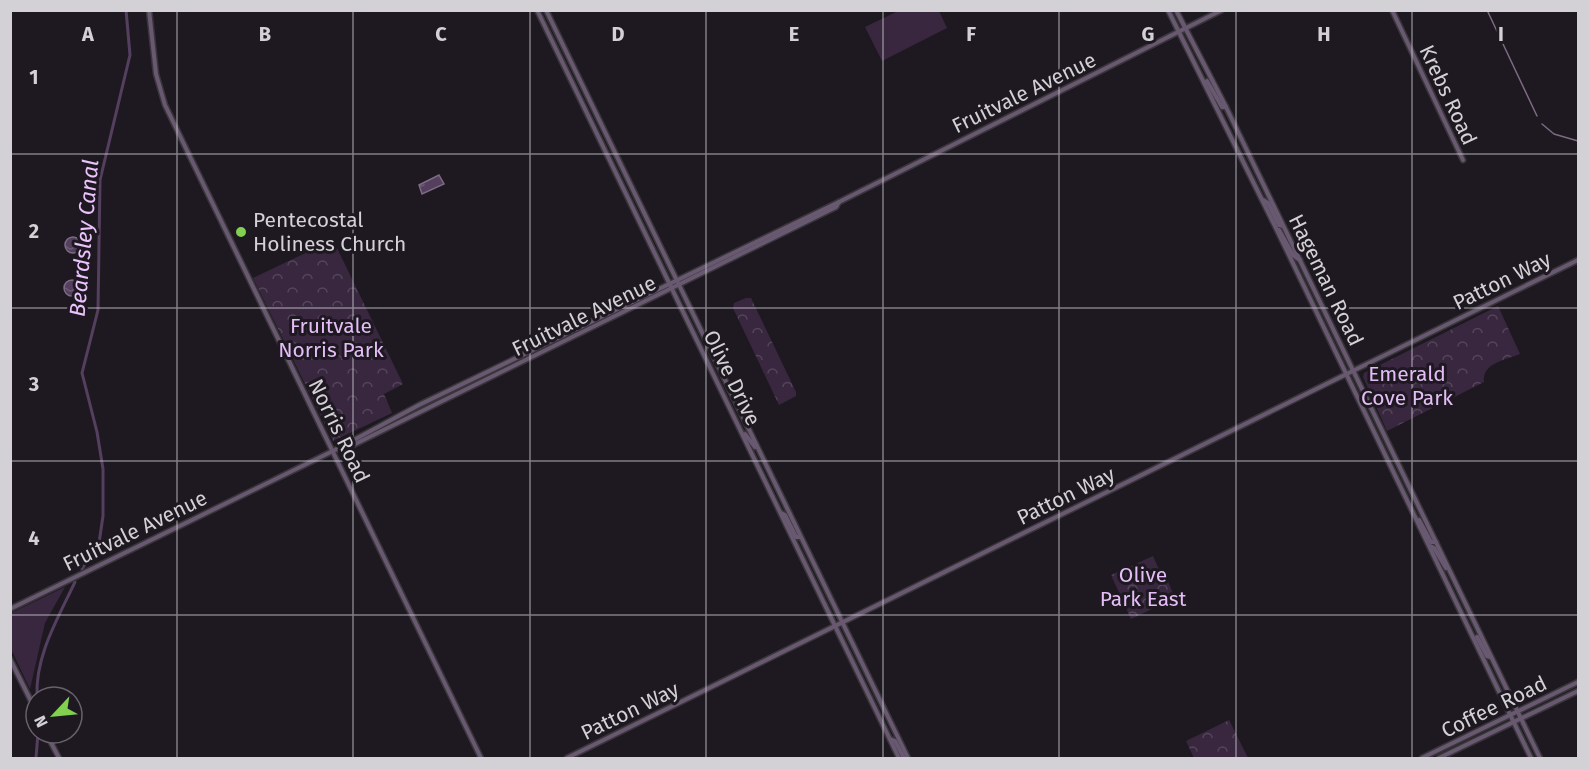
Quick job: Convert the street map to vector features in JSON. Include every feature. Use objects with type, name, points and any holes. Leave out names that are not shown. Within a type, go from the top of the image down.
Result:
[{"type":"main road","name":"Norris Road","points":[[149,10],[156,74],[165,105],[335,450],[481,759]]},
{"type":"main road","name":"Olive Drive","points":[[537,10],[899,759]]},
{"type":"main road","name":"Olive Drive","points":[[546,10],[906,759]]},
{"type":"main road","name":"Hageman Road","points":[[1168,10],[1471,630],[1531,759]]},
{"type":"main road","name":"Hageman Road","points":[[1176,10],[1284,226],[1540,759]]},
{"type":"main road","name":"Fruitvale Avenue","points":[[10,609],[335,450],[405,413],[839,202],[1222,10]]},
{"type":"main road","name":"Krebs Road","points":[[1392,10],[1463,160]]},
{"type":"main road","points":[[1202,76],[1222,107],[1226,107]]},
{"type":"main road","points":[[1262,199],[1268,203],[1279,225],[1284,226]]},
{"type":"main road","name":"Fruitvale Avenue","points":[[335,450],[342,450],[408,419],[679,287],[836,207],[839,202]]},
{"type":"main road","points":[[782,235],[795,222]]},
{"type":"main road","points":[[1277,230],[1282,232],[1293,255],[1300,261]]},
{"type":"main road","name":"Patton Way","points":[[567,759],[1578,260]]},
{"type":"main road","points":[[708,362],[720,380],[725,381]]},
{"type":"main road","points":[[405,413],[408,419]]},
{"type":"main road","points":[[742,433],[760,455]]},
{"type":"main road","points":[[780,513],[785,515],[796,537],[800,537]]},
{"type":"main road","points":[[1416,518],[1422,523],[1431,542],[1436,542]]},
{"type":"main road","points":[[1429,545],[1434,548],[1452,576]]},
{"type":"main road","points":[[1471,630],[1487,656],[1492,658]]},
{"type":"main road","points":[[10,659],[24,687]]},
{"type":"main road","name":"Coffee Road","points":[[1422,759],[1578,682]]},
{"type":"main road","name":"Coffee Road","points":[[1438,759],[1578,691]]},
{"type":"main road","points":[[889,738],[895,741],[906,759]]},
{"type":"main road","points":[[52,745],[59,759]]},
{"type":"green space","points":[[898,11],[939,11],[947,28],[882,61],[865,27]]},
{"type":"green space","name":"Fruitvale Norris Park","points":[[333,240],[403,384],[384,394],[392,413],[333,441],[253,278]]},
{"type":"green space","points":[[751,298],[796,392],[796,396],[779,405],[733,308],[734,303]]},
{"type":"green space","name":"Emerald Cove Park","points":[[1498,306],[1520,354],[1491,366],[1484,376],[1484,382],[1387,431],[1363,377],[1364,373]]},
{"type":"green space","name":"Olive Park East","points":[[1153,556],[1160,572],[1164,572],[1175,598],[1131,619],[1111,575]]},
{"type":"green space","points":[[65,587],[45,623],[31,685],[28,685],[11,649],[11,613]]},
{"type":"green space","points":[[1229,720],[1248,758],[1194,758],[1186,741]]},
{"type":"water","points":[[439,175],[444,184],[422,194],[419,185]]},
{"type":"water","points":[[70,237],[76,237],[81,245],[79,251],[70,253],[65,248],[65,242]]},
{"type":"water","points":[[72,280],[78,282],[80,288],[78,294],[72,296],[66,294],[64,288],[66,282]]},
{"type":"waterway","name":"Beardsley Canal","points":[[82,569],[99,543],[103,516],[103,469],[97,432],[82,373],[98,310],[100,180],[130,55],[126,10]]},
{"type":"waterway","points":[[1487,10],[1537,116]]},
{"type":"waterway","points":[[1542,124],[1554,134],[1578,141]]},
{"type":"waterway","name":"Beardsley Canal","points":[[37,685],[49,638],[75,582]]},
{"type":"waterway","name":"Beardsley Canal","points":[[36,758],[37,745]]},
{"type":"place","name":"Pentecostal Holiness Church","points":[[241,232]]}]
